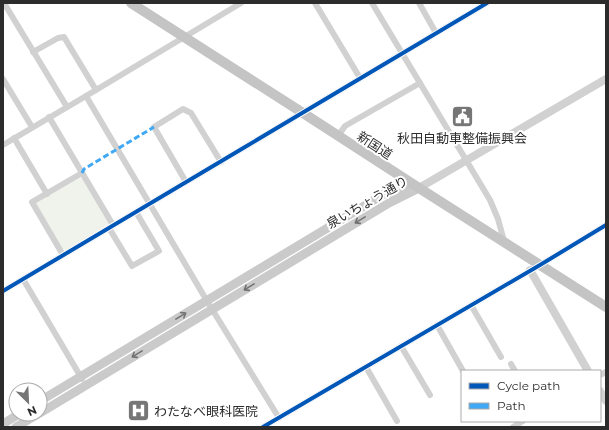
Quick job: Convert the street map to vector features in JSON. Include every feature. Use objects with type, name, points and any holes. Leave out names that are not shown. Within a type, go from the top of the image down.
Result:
[{"type":"main road","name":"新国道","points":[[131,3],[606,307]]},
{"type":"main road","name":"泉いちょう通り","points":[[48,397],[384,194],[419,188]]},
{"type":"main road","name":"泉いちょう通り","points":[[48,408],[388,203],[419,188]]},
{"type":"street","points":[[4,3],[67,107]]},
{"type":"street","points":[[3,145],[241,3]]},
{"type":"street","points":[[316,3],[360,78]]},
{"type":"street","points":[[372,3],[495,209],[504,242]]},
{"type":"street","points":[[419,3],[436,33]]},
{"type":"street","points":[[3,291],[487,3]]},
{"type":"street","points":[[33,52],[58,38],[64,37],[96,90]]},
{"type":"street","points":[[3,79],[32,127]]},
{"type":"street","points":[[419,188],[606,79]]},
{"type":"street","points":[[338,136],[345,126],[420,83]]},
{"type":"street","points":[[86,96],[207,301],[279,418]]},
{"type":"street","points":[[186,182],[154,127],[183,108],[191,113],[221,162]]},
{"type":"street","points":[[49,117],[82,173],[132,266],[159,251],[136,212]]},
{"type":"street","points":[[14,138],[47,194]]},
{"type":"street","points":[[64,255],[32,202],[82,173]]},
{"type":"street","points":[[264,427],[606,225]]},
{"type":"street","points":[[530,270],[587,370]]},
{"type":"street","points":[[23,279],[86,385]]},
{"type":"street","points":[[471,305],[501,357]]},
{"type":"street","points":[[436,325],[462,370]]},
{"type":"street","points":[[401,346],[430,395]]},
{"type":"street","points":[[510,364],[513,370]]},
{"type":"street","points":[[366,367],[397,421]]},
{"type":"shaded area","points":[[82,178],[109,223],[66,250],[63,249],[36,204],[38,201]]},
{"type":"marked path","points":[[82,173],[84,169],[154,127]]},
{"type":"cycle path","points":[[3,291],[487,3]]},
{"type":"cycle path","points":[[263,427],[606,225]]},
{"type":"place","name":"秋田自動車整備振興会","points":[[462,116]]},
{"type":"place","name":"わたなべ眼科医院","points":[[138,411]]}]
